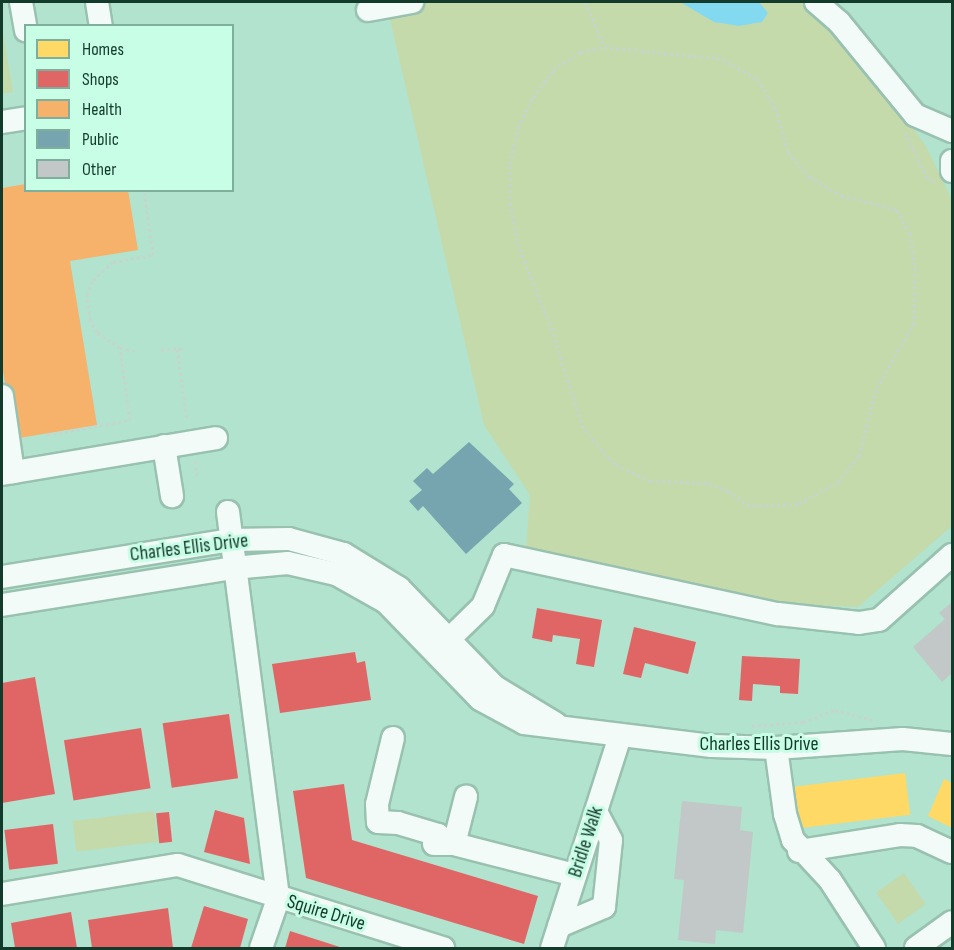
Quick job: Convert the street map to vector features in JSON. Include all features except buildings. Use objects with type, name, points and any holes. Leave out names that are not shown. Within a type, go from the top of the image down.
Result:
[{"type":"street","points":[[21,2],[25,24]]},
{"type":"street","points":[[97,2],[101,24]]},
{"type":"street","points":[[368,10],[412,2]]},
{"type":"street","points":[[816,2],[853,38],[915,115],[952,131]]},
{"type":"street","points":[[2,122],[24,118]]},
{"type":"street","points":[[952,161],[952,171]]},
{"type":"street","points":[[2,396],[7,473],[216,438]]},
{"type":"street","points":[[164,446],[172,495]]},
{"type":"street","points":[[228,512],[232,568],[278,899],[261,948]]},
{"type":"street","name":"Charles Ellis Drive","points":[[2,577],[230,540],[289,539],[344,554],[399,588],[443,645]]},
{"type":"street","points":[[443,645],[483,606],[504,555],[778,614],[859,623],[879,620],[952,555]]},
{"type":"street","name":"Charles Ellis Drive","points":[[2,605],[232,568],[288,563],[336,574],[386,602],[495,687],[565,730],[776,748],[903,739],[952,744]]},
{"type":"street","name":"Bridle Walk","points":[[552,948],[620,736]]},
{"type":"street","points":[[393,738],[387,774],[377,810],[378,822],[437,842],[575,875]]},
{"type":"street","points":[[776,748],[785,814],[800,851],[830,880],[874,948]]},
{"type":"street","points":[[437,842],[466,797]]},
{"type":"street","points":[[559,927],[604,907],[611,840],[596,812]]},
{"type":"street","points":[[386,825],[398,823],[438,836],[437,842]]},
{"type":"street","points":[[800,851],[900,835],[917,836],[952,852]]},
{"type":"street","name":"Squire Drive","points":[[2,894],[178,865],[278,899],[443,948]]},
{"type":"street","points":[[916,948],[952,922]]},
{"type":"path","points":[[585,2],[604,47]]},
{"type":"path","points":[[604,47],[722,59],[758,79],[775,108],[788,152],[809,177],[841,195],[897,210],[910,233],[915,268],[914,323],[876,389],[859,456],[838,482],[798,504],[750,506],[728,491],[707,483],[651,481],[614,464],[583,428],[552,330],[519,246],[510,204],[510,164],[518,128],[533,96],[553,70],[581,52],[604,47]]},
{"type":"path","points":[[135,351],[120,348],[97,332],[90,320],[87,295],[93,280],[113,262],[153,255],[144,192]]},
{"type":"path","points":[[47,435],[130,420],[120,348]]},
{"type":"path","points":[[161,350],[186,348]]},
{"type":"path","points":[[177,349],[187,420]]},
{"type":"path","points":[[195,459],[197,476]]},
{"type":"path","points":[[746,728],[803,722],[835,710],[881,722]]},
{"type":"green space","points":[[386,2],[804,2],[875,77],[926,146],[952,200],[952,526],[858,607],[768,603],[526,551],[530,495],[484,425]]},
{"type":"green space","points":[[2,28],[13,92],[2,94]]},
{"type":"green space","points":[[154,811],[158,842],[76,852],[73,821]]},
{"type":"green space","points":[[904,873],[926,904],[898,924],[876,893]]},
{"type":"water","points":[[680,2],[760,3],[768,13],[762,22],[739,26],[714,22]]}]
